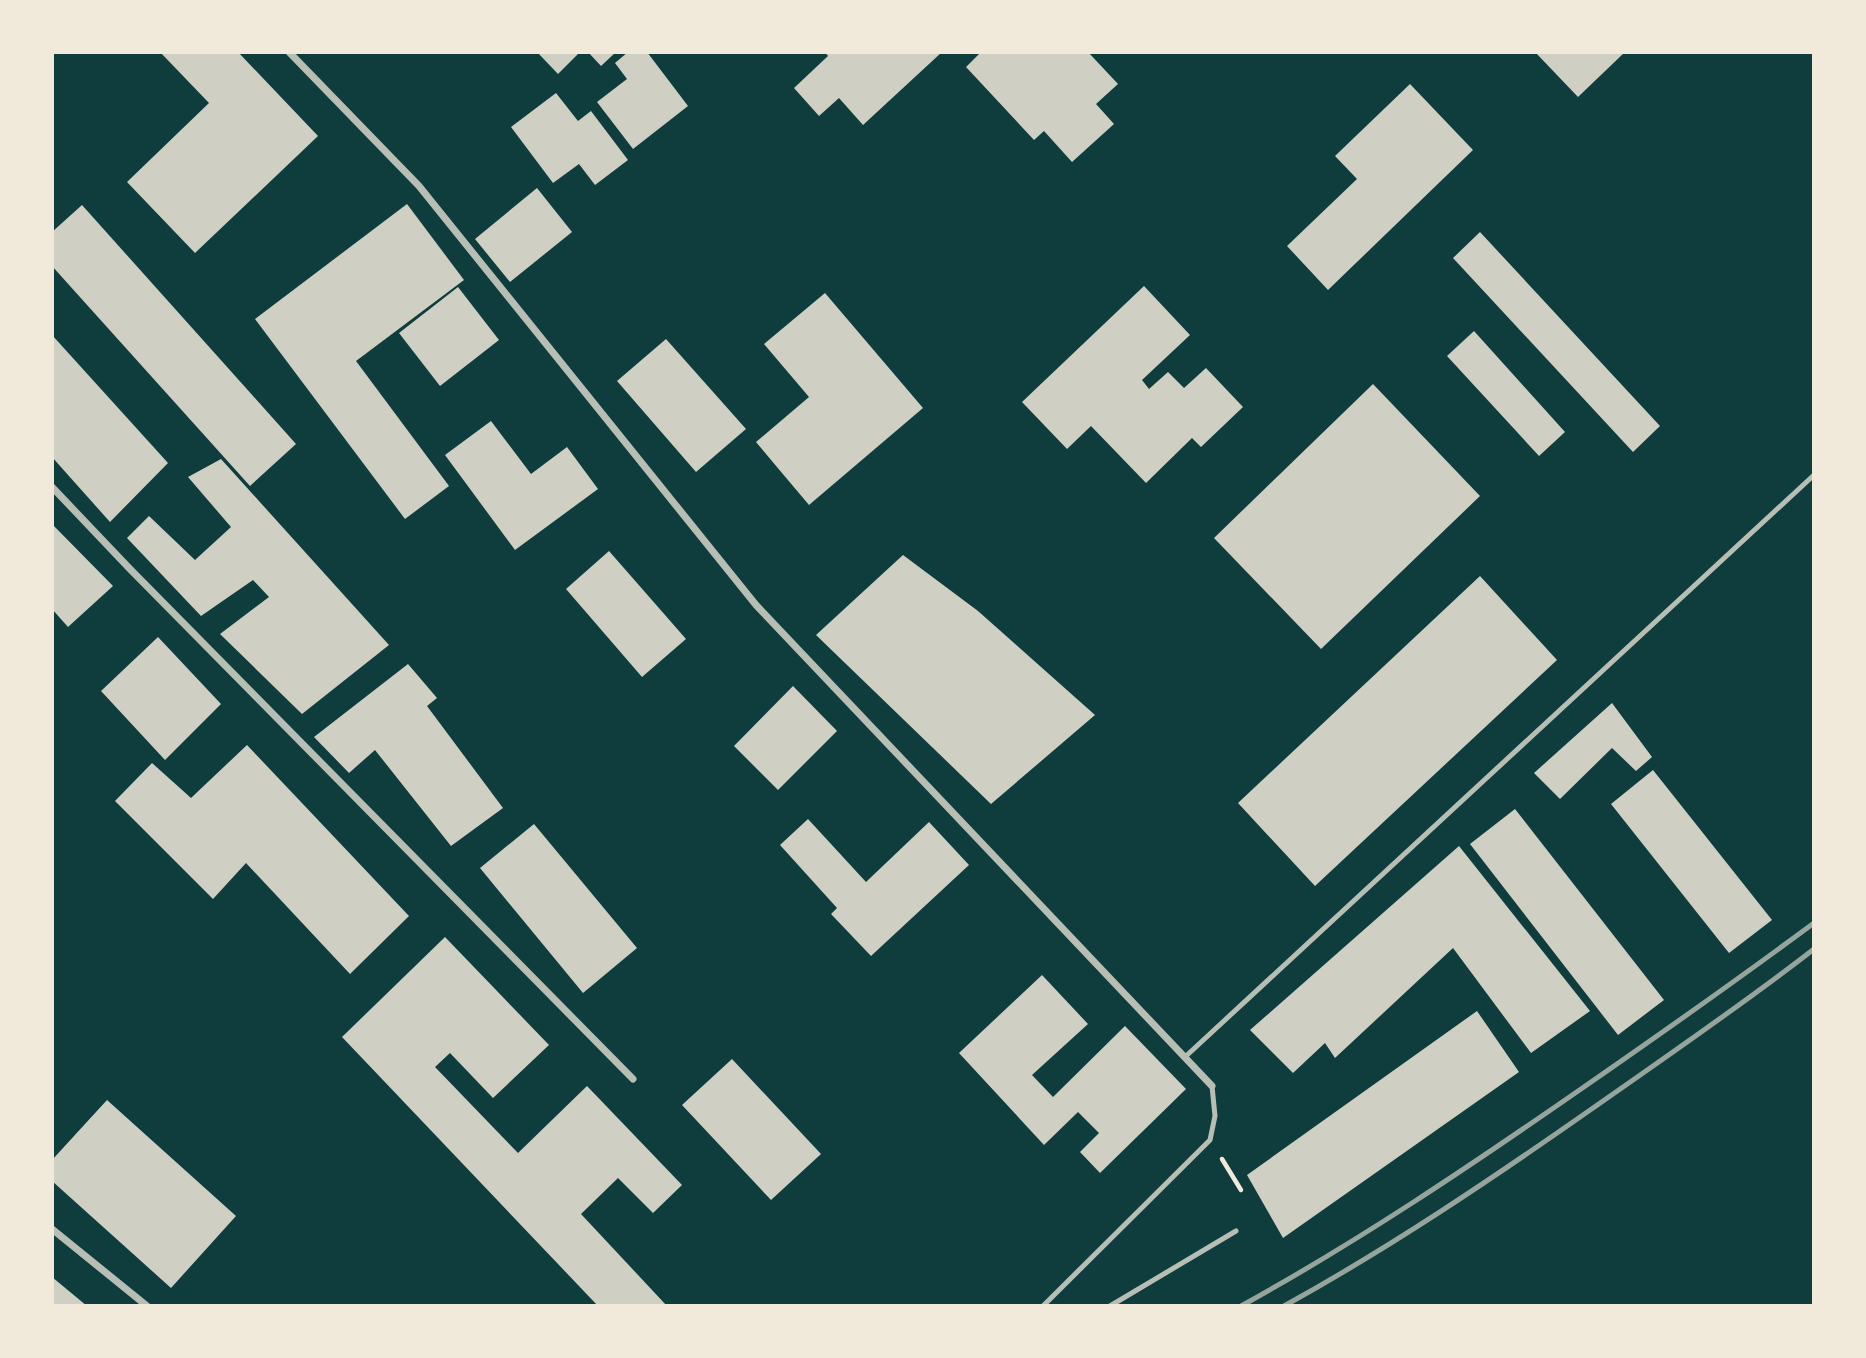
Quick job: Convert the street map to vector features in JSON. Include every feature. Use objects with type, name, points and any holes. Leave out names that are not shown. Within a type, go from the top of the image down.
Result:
[{"type":"street","points":[[289,52],[419,186],[757,605],[1212,1086]]},
{"type":"street","points":[[52,487],[633,1079]]},
{"type":"street","points":[[52,1229],[147,1306]]},
{"type":"lane","points":[[1185,1057],[1814,475]]},
{"type":"lane","points":[[1043,1306],[1210,1140],[1215,1116],[1212,1086]]},
{"type":"lane","points":[[1110,1306],[1236,1231]]},
{"type":"path","points":[[1210,1140],[1241,1190]]},
{"type":"building","points":[[160,52],[238,52],[318,136],[195,253],[127,182],[209,103]]},
{"type":"building","points":[[537,52],[580,52],[558,74]]},
{"type":"building","points":[[588,52],[616,52],[601,66]]},
{"type":"building","points":[[628,52],[647,52],[688,106],[633,149],[597,102],[627,79],[615,63]]},
{"type":"building","points":[[825,52],[942,52],[863,125],[839,98],[819,116],[794,88],[828,56]]},
{"type":"building","points":[[981,52],[1088,52],[1118,84],[1096,104],[1114,124],[1072,162],[1044,131],[1034,140],[966,67]]},
{"type":"building","points":[[1535,52],[1625,52],[1578,97]]},
{"type":"building","points":[[1410,84],[1473,150],[1328,290],[1287,246],[1357,179],[1335,156]]},
{"type":"building","points":[[556,93],[578,121],[591,111],[628,160],[595,185],[579,164],[553,183],[511,127]]},
{"type":"building","points":[[537,188],[572,232],[510,282],[475,239]]},
{"type":"building","points":[[407,204],[464,280],[356,361],[449,486],[405,519],[255,319]]},
{"type":"building","points":[[82,205],[296,444],[250,486],[52,266],[52,232]]},
{"type":"building","points":[[1480,232],[1660,426],[1633,452],[1453,258]]},
{"type":"building","points":[[1144,286],[1190,335],[1142,380],[1149,389],[1168,372],[1184,388],[1206,368],[1243,407],[1201,447],[1192,438],[1146,483],[1091,426],[1067,449],[1022,402]]},
{"type":"building","points":[[458,287],[499,340],[440,386],[399,333]]},
{"type":"building","points":[[825,293],[923,408],[809,505],[756,442],[809,397],[764,344]]},
{"type":"building","points":[[1474,331],[1565,432],[1539,456],[1447,356]]},
{"type":"building","points":[[52,335],[168,463],[110,522],[52,457]]},
{"type":"building","points":[[666,339],[746,429],[696,472],[617,381]]},
{"type":"building","points":[[1373,384],[1480,496],[1321,649],[1214,538]]},
{"type":"building","points":[[491,421],[531,474],[567,447],[598,489],[515,550],[445,455]]},
{"type":"building","points":[[221,459],[389,645],[302,714],[220,634],[269,597],[253,580],[201,616],[127,538],[149,516],[195,560],[231,527],[188,477]]},
{"type":"building","points":[[52,524],[113,586],[68,627],[52,609]]},
{"type":"building","points":[[609,551],[686,639],[642,677],[566,589]]},
{"type":"building","points":[[903,555],[978,611],[1095,715],[991,804],[816,635]]},
{"type":"building","points":[[1480,576],[1557,660],[1315,886],[1238,803]]},
{"type":"building","points":[[158,637],[221,704],[165,760],[101,691]]},
{"type":"building","points":[[408,664],[437,698],[427,706],[503,808],[451,846],[375,750],[349,773],[314,737]]},
{"type":"building","points":[[793,686],[837,731],[778,790],[734,746]]},
{"type":"building","points":[[1612,703],[1652,757],[1636,771],[1612,748],[1560,799],[1534,773]]},
{"type":"building","points":[[247,745],[409,916],[350,974],[246,863],[213,899],[115,801],[152,763],[191,798]]},
{"type":"building","points":[[1653,770],[1772,920],[1729,953],[1611,804]]},
{"type":"building","points":[[1515,809],[1664,1000],[1618,1035],[1470,844]]},
{"type":"building","points":[[808,819],[866,882],[929,822],[969,865],[871,956],[831,914],[837,908],[780,845]]},
{"type":"building","points":[[534,824],[637,948],[583,993],[480,868]]},
{"type":"building","points":[[1459,846],[1590,1011],[1531,1053],[1453,948],[1335,1058],[1325,1043],[1293,1073],[1250,1030]]},
{"type":"building","points":[[445,937],[549,1045],[493,1098],[450,1053],[435,1067],[518,1153],[587,1086],[682,1185],[653,1213],[618,1178],[581,1214],[667,1306],[598,1306],[342,1037]]},
{"type":"building","points":[[1042,975],[1088,1024],[1032,1075],[1053,1097],[1125,1026],[1186,1089],[1100,1173],[1080,1152],[1099,1133],[1078,1112],[1044,1145],[959,1053]]},
{"type":"building","points":[[1477,1011],[1519,1072],[1283,1238],[1247,1175]]},
{"type":"building","points":[[732,1059],[821,1154],[771,1200],[682,1105]]},
{"type":"building","points":[[107,1100],[236,1216],[171,1288],[52,1181],[52,1160]]},
{"type":"building","points":[[52,1277],[87,1306],[52,1306]]},
{"type":"railway","points":[[1241,1306],[1328,1256],[1456,1174],[1814,923]]},
{"type":"railway","points":[[1284,1306],[1363,1260],[1479,1186],[1704,1030],[1814,949]]}]
